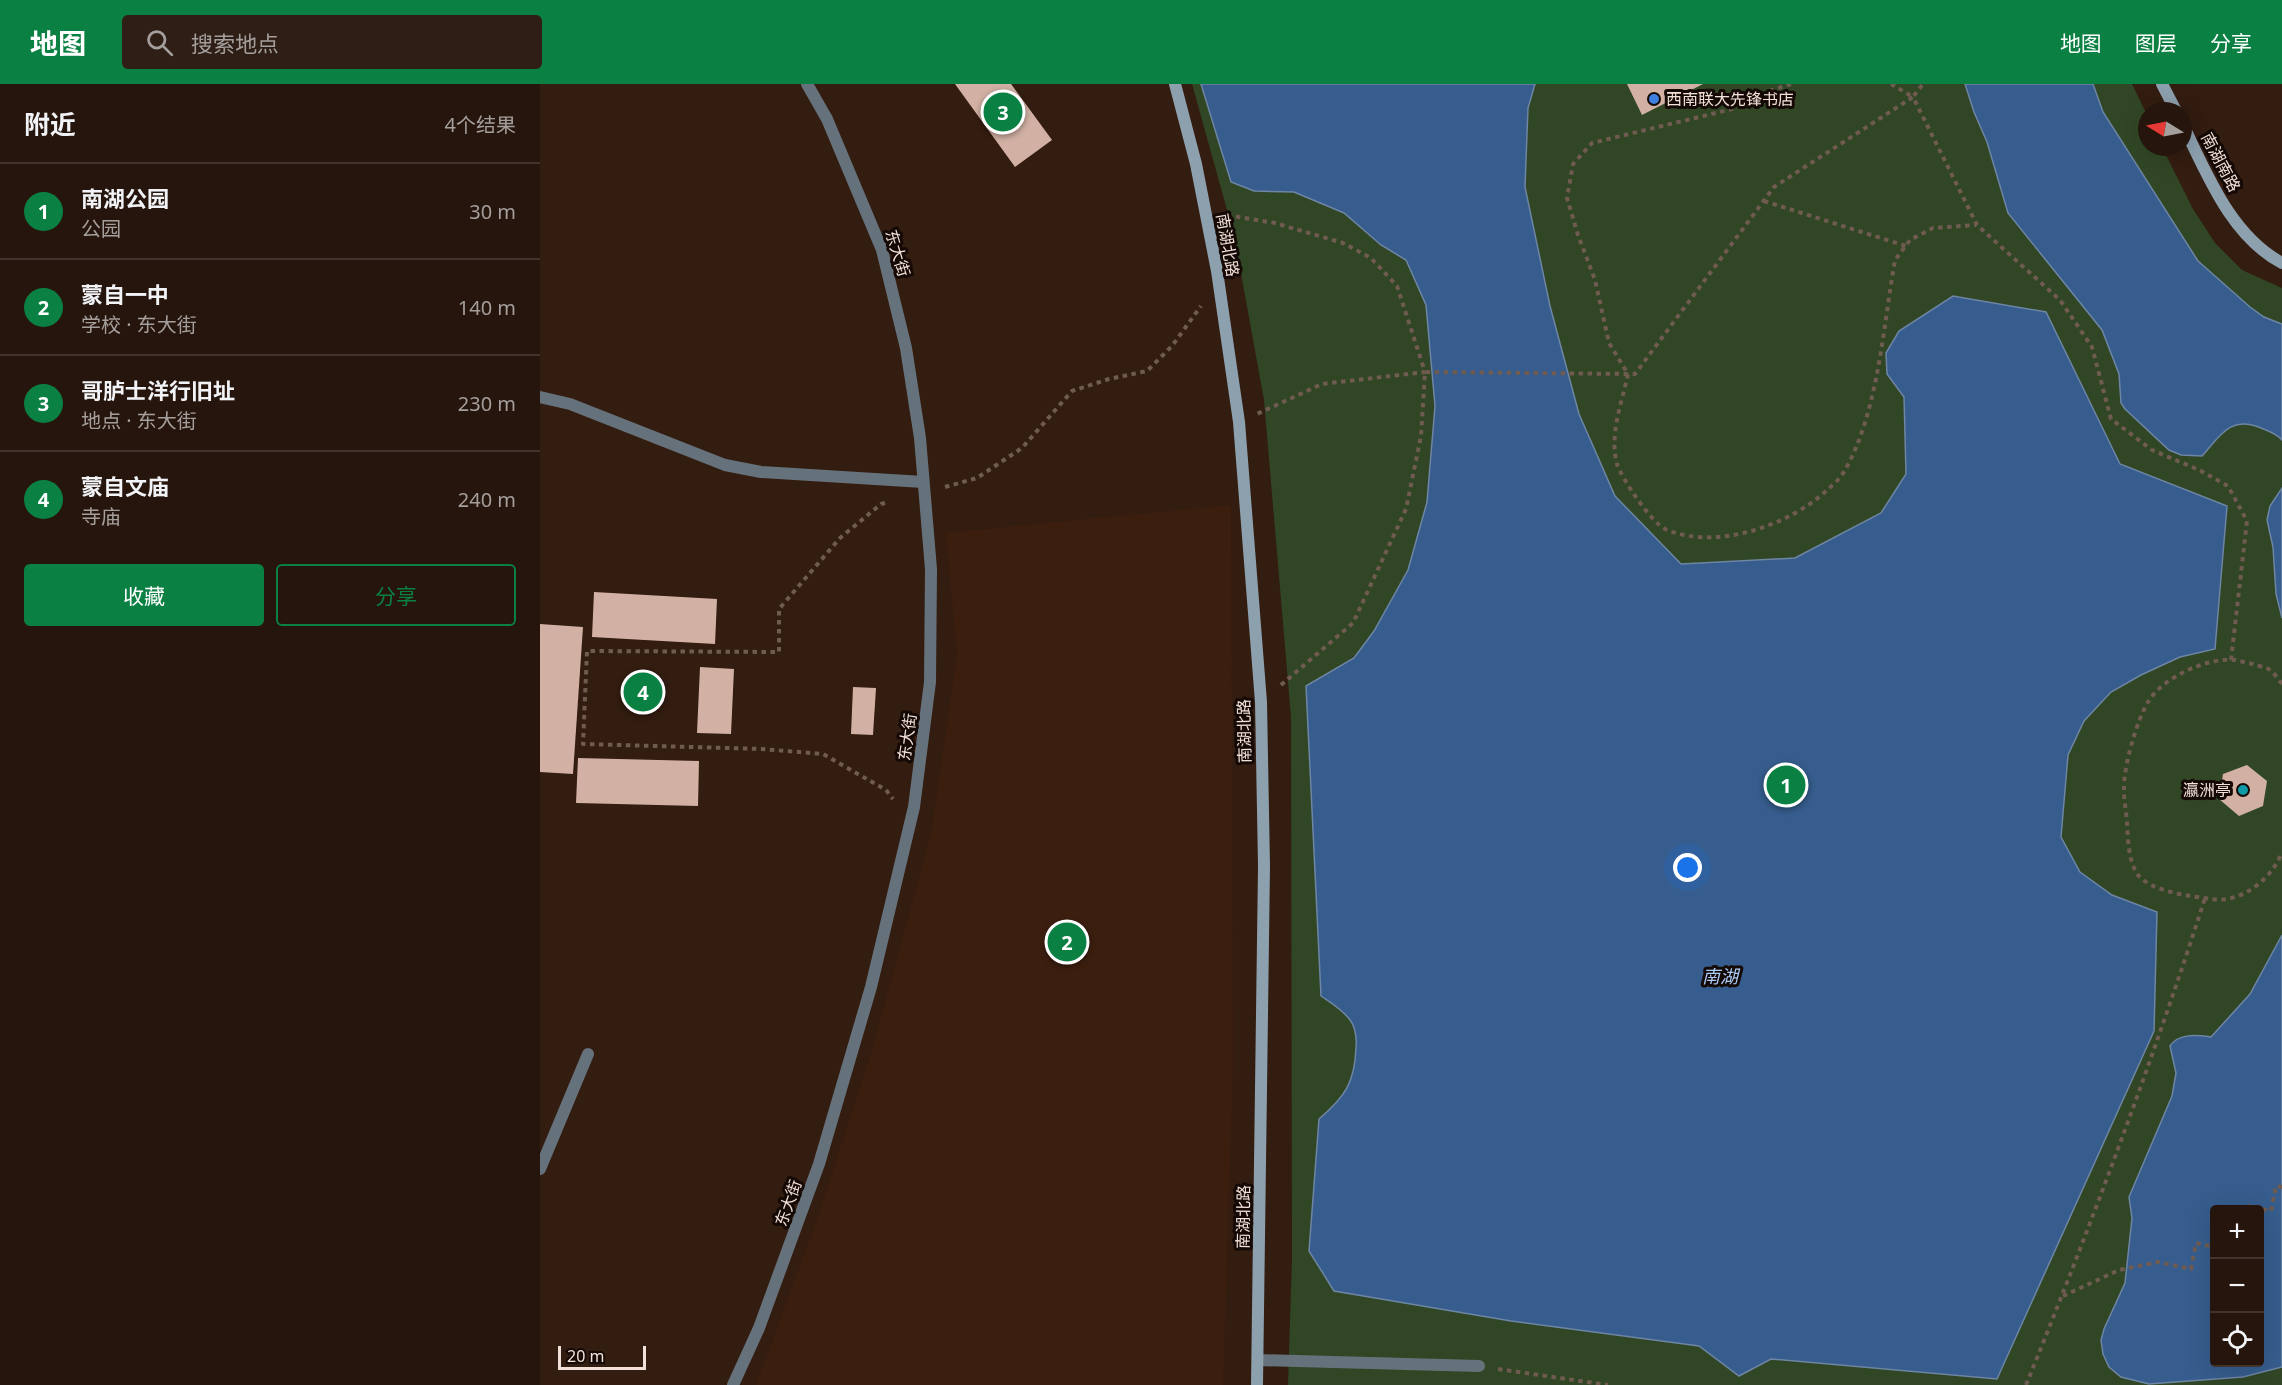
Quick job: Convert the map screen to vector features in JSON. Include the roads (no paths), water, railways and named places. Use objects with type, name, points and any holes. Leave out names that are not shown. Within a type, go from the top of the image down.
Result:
[{"type":"main road","name":"南湖北路","points":[[1175,84],[1206,212],[1239,422],[1261,702],[1264,866],[1257,1385]]},
{"type":"main road","points":[[2162,84],[2171,102]]},
{"type":"main road","name":"南湖南路","points":[[2192,144],[2219,198],[2247,234],[2274,259],[2282,263]]},
{"type":"street","name":"东大街","points":[[733,1385],[759,1328],[819,1164],[871,987],[911,820],[930,682],[931,569],[920,438],[906,348],[882,250],[826,119],[807,84]]},
{"type":"street","points":[[540,397],[570,404],[725,465],[761,472],[924,487]]},
{"type":"street","points":[[540,1169],[588,1054]]},
{"type":"street","points":[[1258,1360],[1479,1366]]},
{"type":"water","name":"南湖","points":[[1201,84],[1535,84],[1528,108],[1525,187],[1550,306],[1579,414],[1615,496],[1681,564],[1795,558],[1881,513],[1906,474],[1904,397],[1887,374],[1886,353],[1899,331],[1953,296],[2046,312],[2120,464],[2227,506],[2215,649],[2180,657],[2111,692],[2084,721],[2068,755],[2061,837],[2080,872],[2112,895],[2157,912],[2154,1031],[1997,1379],[1771,1359],[1739,1376],[1699,1346],[1511,1321],[1334,1291],[1309,1251],[1319,1119],[1336,1103],[1347,1088],[1355,1059],[1356,1037],[1350,1020],[1321,996],[1306,686],[1354,658],[1374,631],[1408,570],[1427,502],[1435,406],[1426,305],[1406,260],[1381,245],[1344,213],[1294,192],[1254,191],[1231,182]]},
{"type":"water","points":[[1965,84],[2093,84],[2103,112],[2198,261],[2250,307],[2264,317],[2282,324],[2282,440],[2264,429],[2241,424],[2233,426],[2220,435],[2202,456],[2181,455],[2169,450],[2125,409],[2121,403],[2119,374],[2102,330],[2008,213],[1987,142]]},
{"type":"water","points":[[2282,488],[2282,618],[2276,594],[2273,547],[2267,520],[2270,506]]},
{"type":"water","points":[[2282,935],[2282,1367],[2243,1377],[2149,1384],[2121,1377],[2109,1367],[2103,1354],[2101,1340],[2125,1283],[2132,1218],[2129,1197],[2172,1096],[2176,1073],[2170,1046],[2183,1037],[2211,1037],[2250,994]]},
{"type":"place","name":"西南联大先锋书店","points":[[1654,99]]},
{"type":"place","name":"哥胪士洋行旧址","points":[[1003,112]]},
{"type":"place","name":"蒙自文庙","points":[[643,692]]},
{"type":"place","name":"南湖公园","points":[[1786,785]]},
{"type":"place","name":"瀛洲亭","points":[[2243,790]]},
{"type":"place","name":"蒙自一中","points":[[1067,942]]}]
